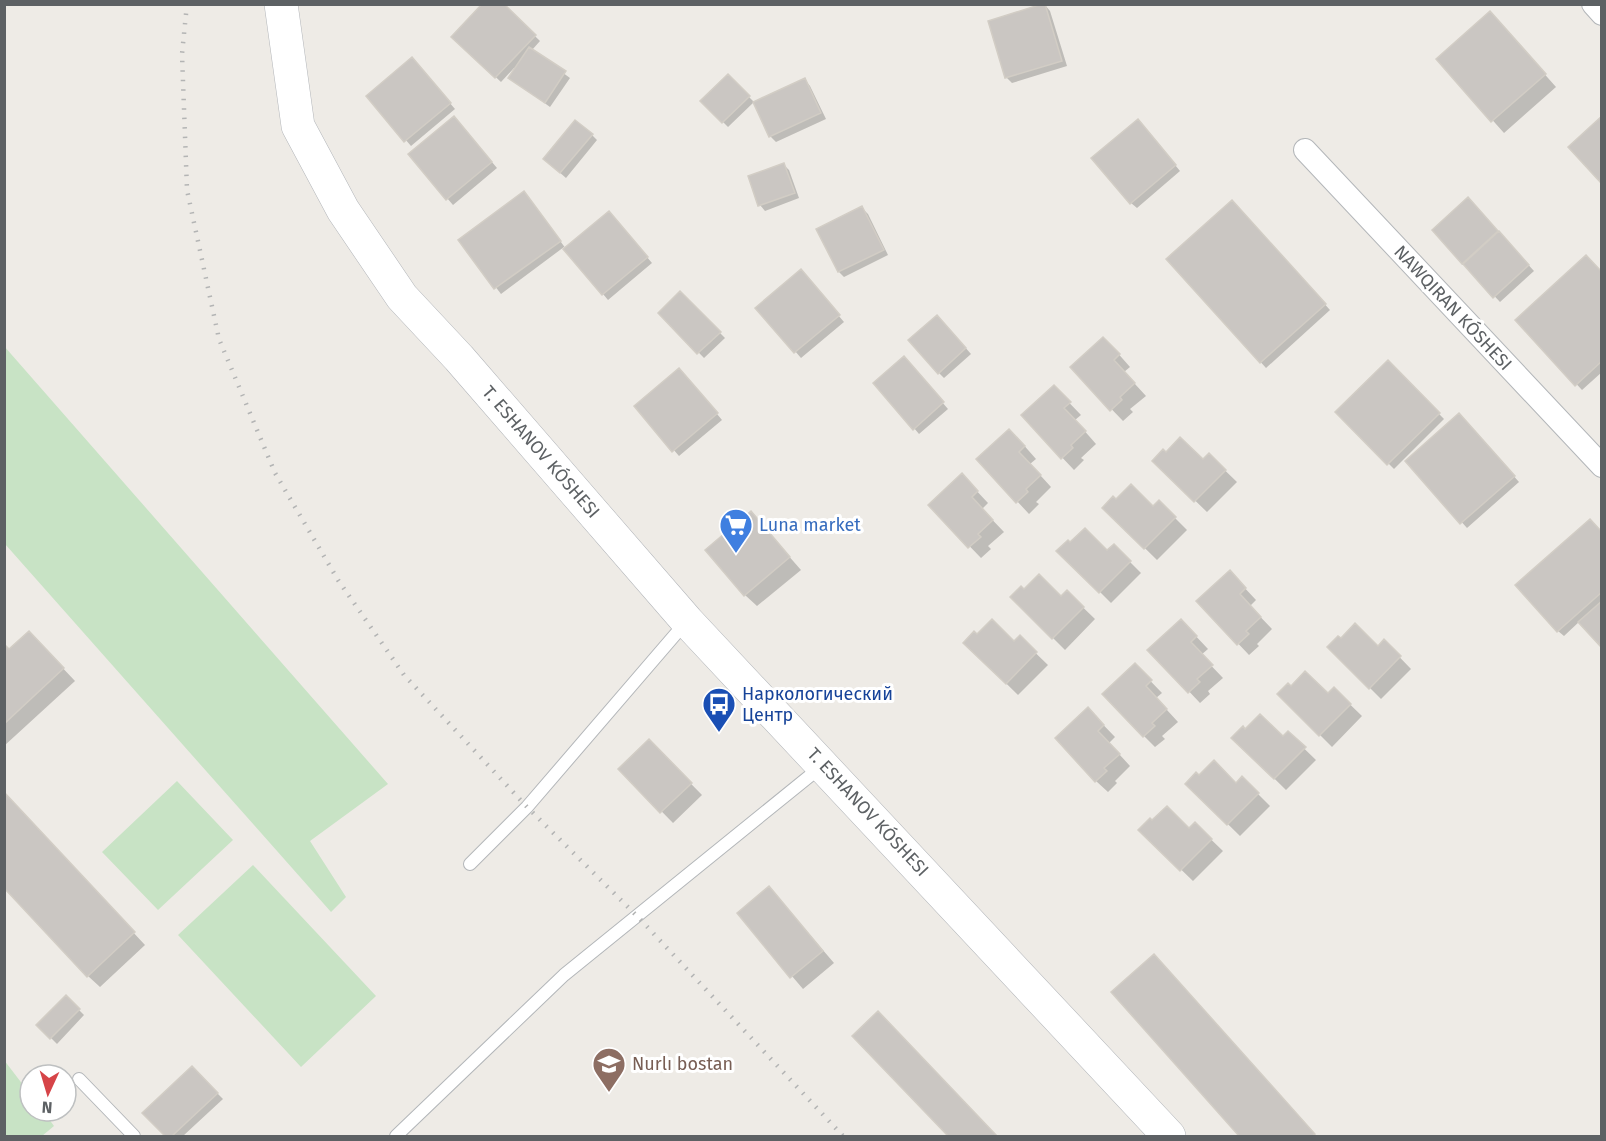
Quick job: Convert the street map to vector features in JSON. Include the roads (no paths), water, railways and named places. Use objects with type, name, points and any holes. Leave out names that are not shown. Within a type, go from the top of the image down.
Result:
[{"type":"main road","name":"T. ESHANOV KÓSHESI","points":[[281,4],[298,126],[343,210],[402,297],[459,358],[687,621],[1169,1137]]},
{"type":"street","points":[[1593,4],[1602,14]]},
{"type":"street","points":[[1305,150],[1602,466]]},
{"type":"lane","points":[[470,864],[527,807],[687,621]]},
{"type":"lane","points":[[396,1137],[564,975],[823,765]]},
{"type":"lane","points":[[79,1079],[134,1137]]},
{"type":"railway","points":[[187,4],[182,54],[187,190],[219,339],[275,473],[338,580],[404,675],[527,807],[638,917],[843,1136]]},
{"type":"place","name":"Luna market","points":[[736,554]]},
{"type":"place","name":"Наркологический Центр","points":[[719,733]]},
{"type":"place","name":"Nurlı bostan","points":[[609,1093]]}]
